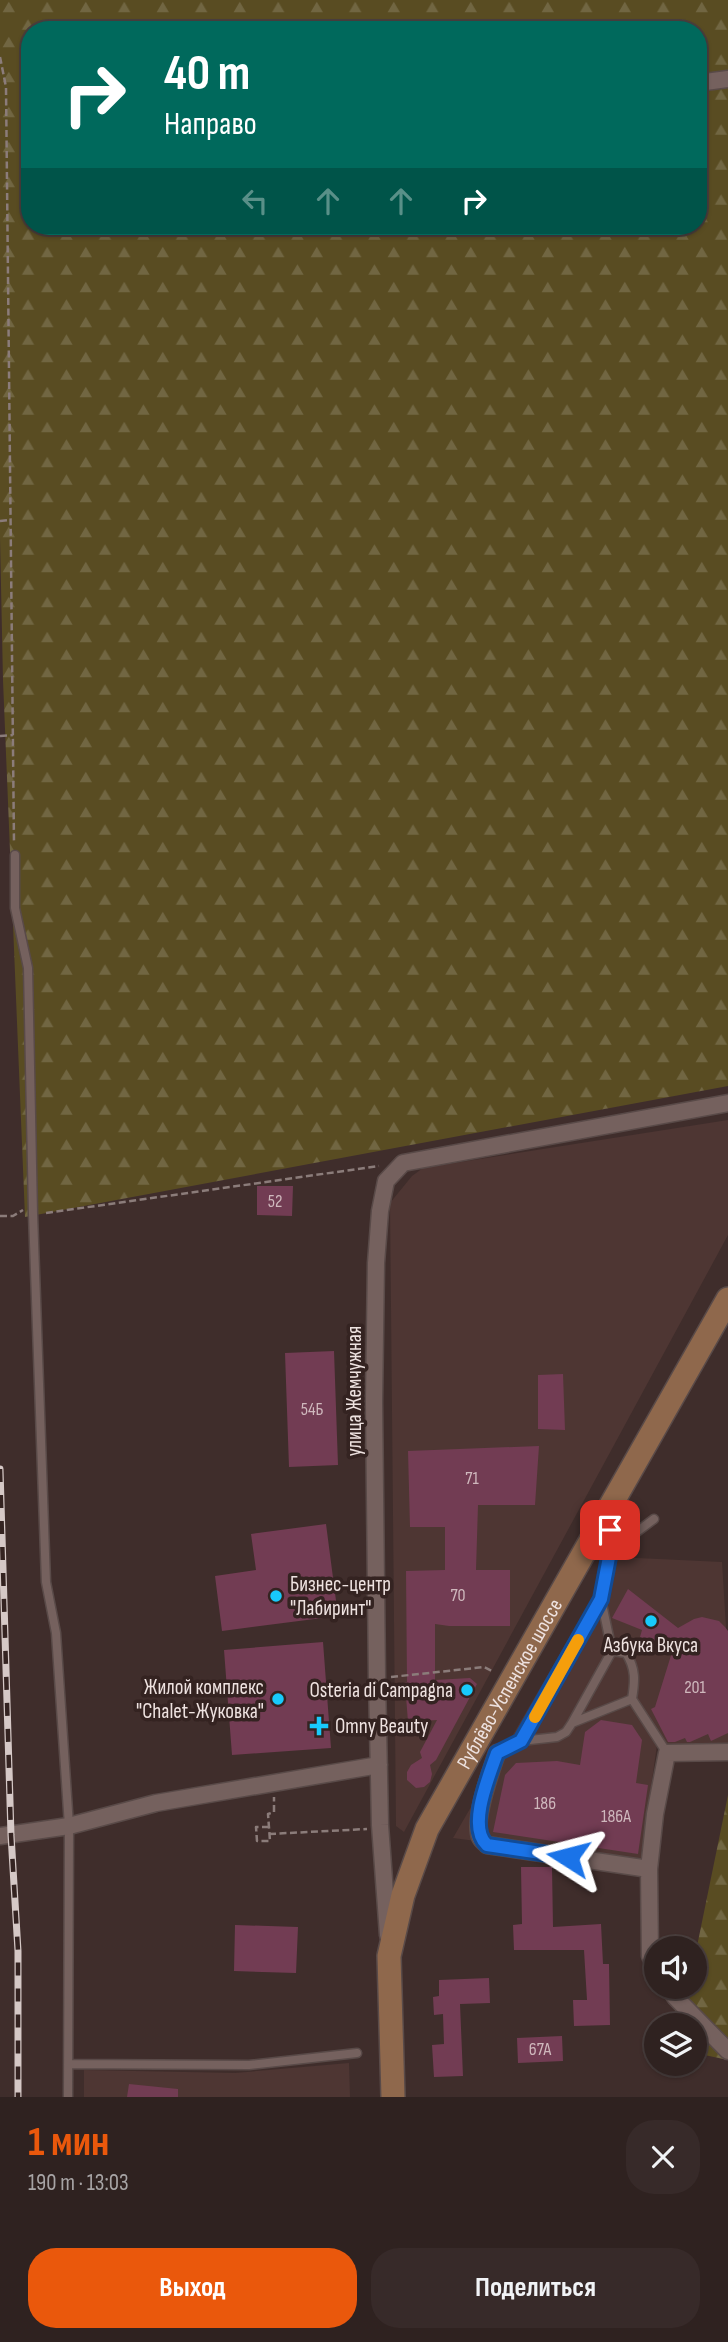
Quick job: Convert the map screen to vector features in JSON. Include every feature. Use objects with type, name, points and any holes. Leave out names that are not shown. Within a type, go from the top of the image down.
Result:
[{"type":"main road","name":"Рублёво-Успенское шоссе","points":[[393,2097],[389,1956],[411,1868],[427,1829],[728,1299]]},
{"type":"street","points":[[707,82],[728,79]]},
{"type":"street","points":[[403,1163],[728,1103]]},
{"type":"street","name":"улица Жемчужная","points":[[389,1956],[380,1825],[377,1679],[374,1402],[376,1263],[380,1211],[386,1181],[403,1163]]},
{"type":"street","points":[[650,1936],[649,1869],[655,1814],[667,1753],[728,1752]]},
{"type":"street","points":[[463,1765],[497,1753]]},
{"type":"street","points":[[497,1753],[483,1794],[478,1828],[480,1838],[487,1845],[649,1869]]},
{"type":"street","points":[[0,1836],[69,1826],[156,1803],[379,1765]]},
{"type":"street","points":[[677,1999],[728,2051]]},
{"type":"lane","points":[[15,855],[15,908],[28,968],[33,1214],[46,1581],[57,1633],[69,1826],[68,2097]]},
{"type":"lane","points":[[521,1741],[601,1599],[610,1552],[610,1508]]},
{"type":"lane","points":[[610,1552],[654,1519]]},
{"type":"lane","points":[[497,1753],[521,1741],[557,1737],[572,1723],[612,1651],[601,1599]]},
{"type":"lane","points":[[612,1651],[626,1653],[632,1663],[635,1678],[632,1699],[667,1753]]},
{"type":"lane","points":[[572,1723],[632,1699]]},
{"type":"lane","points":[[68,2064],[248,2065],[358,2053]]},
{"type":"path","points":[[0,57],[6,87],[15,855]]},
{"type":"path","points":[[0,226],[7,225]]},
{"type":"path","points":[[0,253],[7,253]]},
{"type":"path","points":[[0,521],[10,520]]},
{"type":"path","points":[[0,736],[13,735]]},
{"type":"path","points":[[33,1214],[403,1163]]},
{"type":"path","points":[[0,1216],[13,1216],[33,1203]]},
{"type":"path","points":[[377,1679],[484,1667],[495,1673]]},
{"type":"path","points":[[269,1827],[256,1827],[257,1842],[270,1841],[269,1834],[269,1827],[268,1814],[274,1812],[273,1783]]},
{"type":"path","points":[[269,1834],[363,1830]]},
{"type":"shaded area","points":[[728,1120],[728,1235],[404,1832],[396,1826],[390,1203],[412,1176],[423,1168]]},
{"type":"shaded area","points":[[616,1557],[722,1562],[728,1660],[728,1750],[657,1745],[640,1863],[453,1838]]},
{"type":"shaded area","points":[[349,2063],[350,2097],[84,2097],[84,2070],[235,2073]]},
{"type":"green space","points":[[0,0],[728,0],[728,1086],[25,1217],[3,680],[0,537]]},
{"type":"green space","points":[[728,1795],[728,2060],[707,2056],[707,2013],[682,2013],[685,1999],[707,1999],[707,1936],[699,1936]]},
{"type":"building","points":[[257,1186],[293,1186],[292,1216],[257,1215]]},
{"type":"building","points":[[334,1351],[338,1465],[289,1467],[285,1353]]},
{"type":"building","points":[[563,1374],[565,1430],[538,1429],[538,1375]]},
{"type":"building","points":[[539,1446],[535,1505],[478,1505],[476,1570],[510,1570],[510,1626],[435,1624],[435,1680],[470,1678],[477,1684],[436,1760],[430,1765],[430,1782],[424,1787],[416,1788],[407,1780],[407,1772],[411,1765],[422,1758],[420,1752],[437,1720],[408,1722],[405,1683],[406,1571],[445,1570],[445,1527],[410,1527],[408,1451]]},
{"type":"building","name":"Бизнес-центр \"Лабиринт\"","points":[[326,1524],[338,1616],[222,1631],[215,1576],[256,1570],[251,1534]]},
{"type":"building","points":[[628,1589],[678,1628],[702,1617],[719,1621],[728,1631],[728,1733],[711,1741],[708,1734],[690,1742],[685,1738],[668,1742],[651,1709],[655,1707],[673,1649],[640,1637],[642,1630],[612,1618]]},
{"type":"building","name":"Жилой комплекс \"Chalet-Жуковка\"","points":[[323,1642],[331,1748],[232,1755],[224,1650]]},
{"type":"building","points":[[601,1720],[632,1725],[642,1740],[636,1783],[648,1785],[638,1854],[493,1832],[505,1775],[516,1763],[557,1761],[580,1765],[585,1732]]},
{"type":"building","points":[[521,1867],[552,1867],[553,1927],[601,1924],[603,1964],[609,1964],[610,2025],[574,2026],[573,2000],[587,2000],[584,1950],[514,1950],[513,1925],[522,1924]]},
{"type":"building","points":[[235,1925],[298,1927],[296,1973],[234,1971]]},
{"type":"building","points":[[489,1978],[490,2003],[460,2004],[463,2076],[434,2077],[432,2045],[444,2044],[443,2014],[434,2015],[433,1997],[439,1996],[439,1980]]},
{"type":"building","points":[[562,2036],[563,2061],[518,2063],[517,2038]]},
{"type":"building","points":[[129,2084],[178,2089],[178,2097],[127,2097]]},
{"type":"railway","points":[[0,1469],[11,1835],[18,1951],[18,2097]]},
{"type":"slow traffic","points":[[535,1717],[578,1640]]},
{"type":"place","name":"Бизнес-центр \"Лабиринт\"","points":[[276,1596]]},
{"type":"place","name":"Азбука Вкуса","points":[[651,1621]]},
{"type":"place","name":"Osteria di Campagna","points":[[467,1690]]},
{"type":"place","name":"Жилой комплекс \"Chalet-Жуковка\"","points":[[278,1699]]},
{"type":"place","name":"Omny Beauty","points":[[319,1726]]},
{"type":"route","points":[[568,1857],[487,1845],[480,1838],[478,1828],[483,1794],[497,1753],[521,1741],[601,1599],[610,1552],[610,1530]]}]
